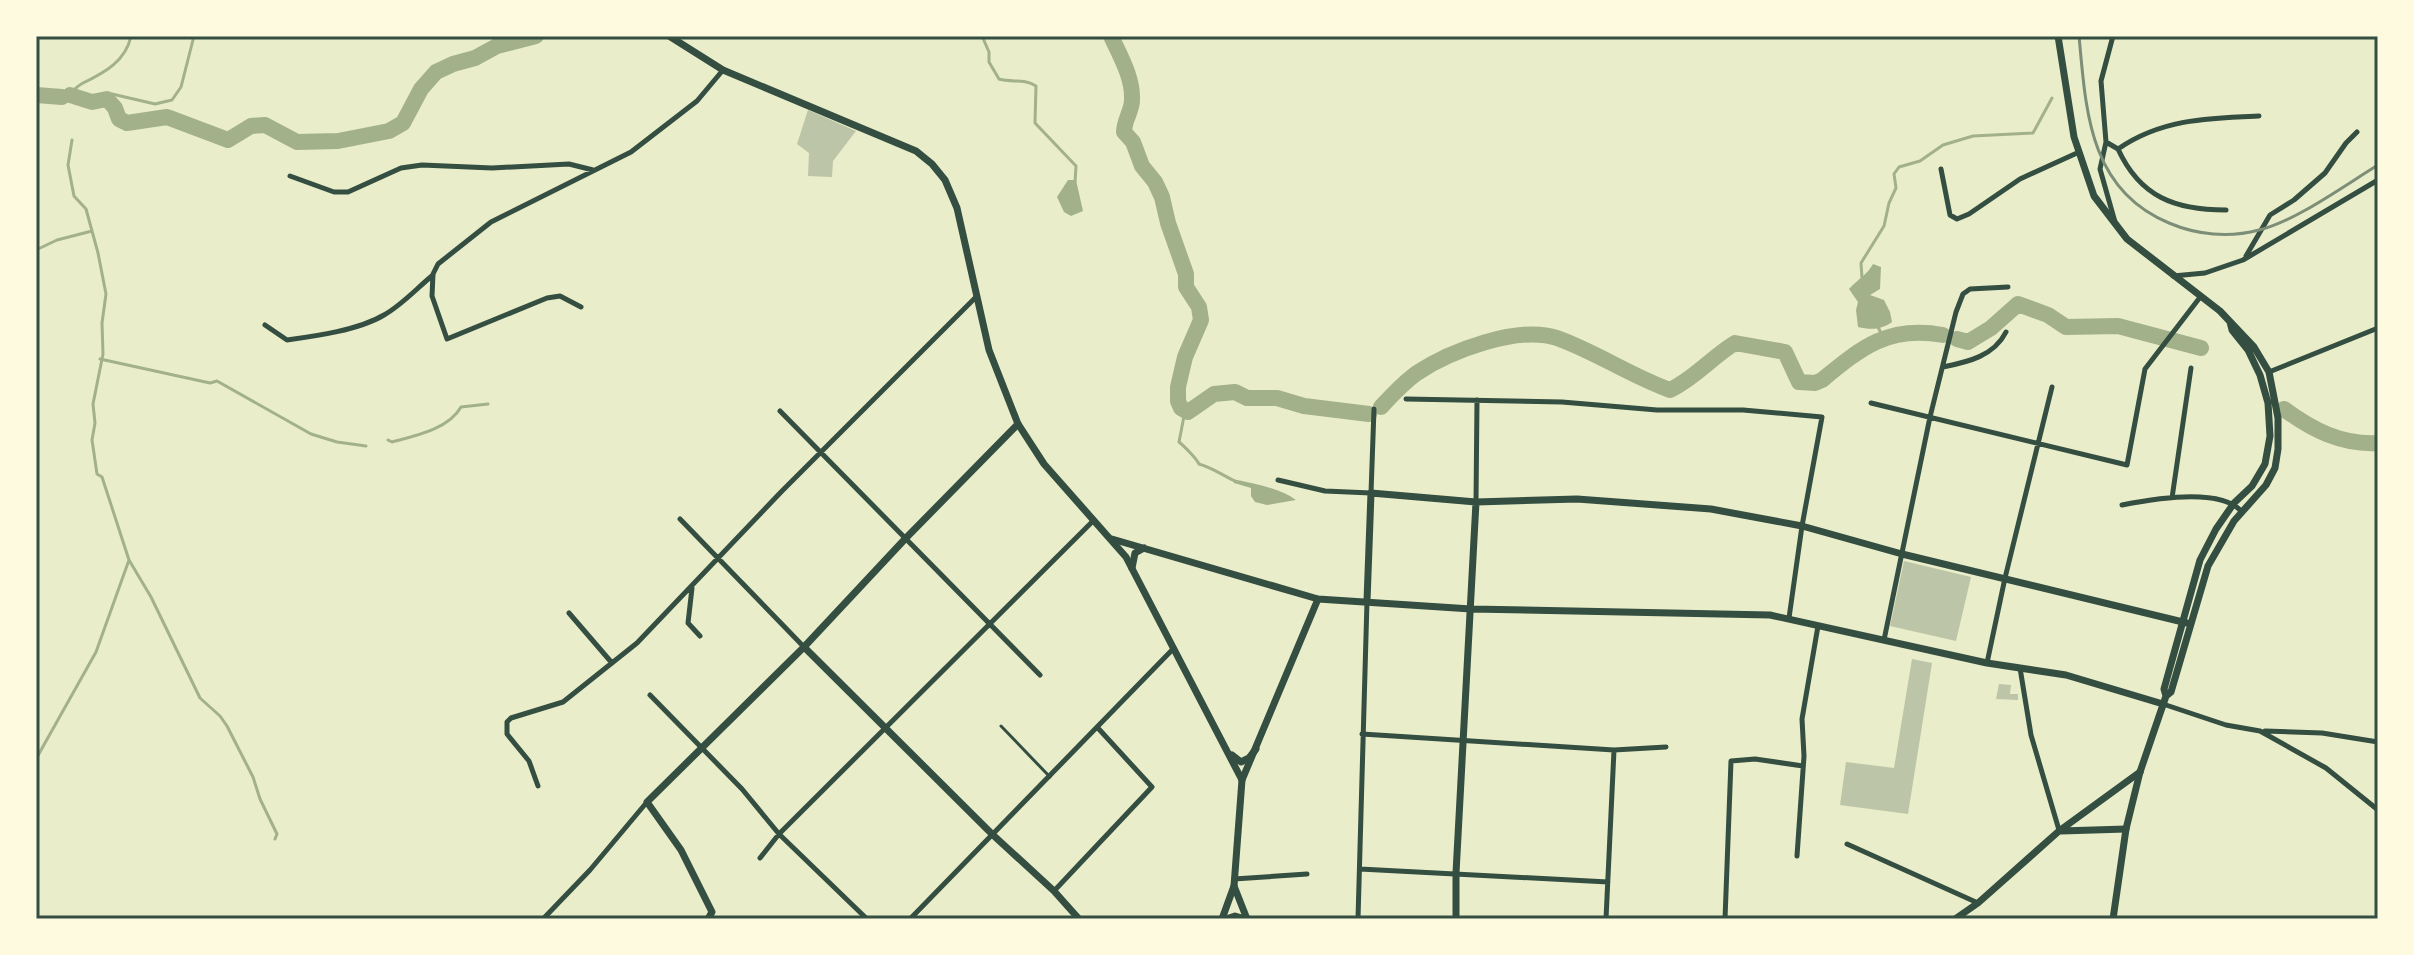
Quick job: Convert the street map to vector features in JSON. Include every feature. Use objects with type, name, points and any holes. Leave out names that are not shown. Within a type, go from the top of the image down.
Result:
[{"type":"street","points":[[669,36],[723,70],[916,151],[945,180],[957,208],[997,374],[1018,424],[1044,464],[1112,539],[1132,568],[1242,780]]},
{"type":"street","points":[[2058,36],[2077,153],[2094,196],[2117,228],[2172,276],[2230,320],[2254,347],[2269,372],[2278,418],[2275,468],[2266,485],[2241,511],[2208,566],[2186,622]]},
{"type":"street","points":[[2113,36],[2101,81],[2106,142],[2100,169],[2117,228]]},
{"type":"street","points":[[265,325],[287,340],[315,336],[384,316],[433,274],[448,255],[491,222],[631,152],[672,121],[711,86],[723,70]]},
{"type":"street","points":[[2118,149],[2135,137],[2179,121],[2259,116]]},
{"type":"street","points":[[2243,260],[2270,215],[2294,200],[2325,173],[2357,132]]},
{"type":"street","points":[[2106,142],[2118,149],[2127,169],[2153,193],[2202,210],[2226,210]]},
{"type":"street","points":[[1941,169],[1950,215],[1957,219],[2020,179],[2077,153]]},
{"type":"street","points":[[290,176],[334,192],[348,192],[401,168],[422,165],[492,168],[569,164],[594,170]]},
{"type":"street","points":[[2172,276],[2205,273],[2243,260],[2378,180]]},
{"type":"street","points":[[433,274],[432,296],[447,339],[547,298],[560,296],[581,307]]},
{"type":"street","points":[[1884,640],[1930,417],[1956,312],[1963,294],[1970,289],[2008,287]]},
{"type":"street","points":[[1871,403],[2127,465],[2145,369],[2201,296]]},
{"type":"street","points":[[538,786],[529,761],[507,734],[507,722],[518,714],[563,702],[637,643],[976,297]]},
{"type":"street","points":[[2113,919],[2126,829],[2140,772],[2165,700],[2171,692],[2200,560],[2216,529],[2234,503],[2252,486],[2265,464],[2270,436],[2268,403],[2260,375],[2248,350],[2232,330],[2230,320]]},
{"type":"street","points":[[2269,372],[2378,328]]},
{"type":"street","points":[[1943,367],[1987,353],[2000,344],[2006,332]]},
{"type":"street","points":[[2172,498],[2191,368]]},
{"type":"street","points":[[1987,663],[2052,387]]},
{"type":"street","points":[[1406,399],[1562,402],[1682,412],[1743,410],[1822,417],[1789,618]]},
{"type":"street","points":[[1456,919],[1476,502],[1477,400]]},
{"type":"street","points":[[1358,919],[1374,409]]},
{"type":"street","points":[[780,411],[1040,675]]},
{"type":"street","points":[[543,919],[590,870],[647,802],[804,647],[1018,424]]},
{"type":"street","points":[[1278,480],[1325,491],[1476,502],[1577,499],[1711,509],[1802,526],[1902,554],[2186,622]]},
{"type":"street","points":[[2122,505],[2195,498],[2234,503],[2241,511]]},
{"type":"street","points":[[680,519],[804,647],[1079,919]]},
{"type":"street","points":[[760,858],[779,834],[1093,521]]},
{"type":"street","points":[[1112,539],[1318,599],[1471,609],[1789,618],[1987,663],[2077,677],[2165,700],[2226,725],[2260,731],[2322,733],[2378,742]]},
{"type":"street","points":[[1132,568],[1135,553],[1145,548]]},
{"type":"street","points":[[692,587],[688,623],[700,636]]},
{"type":"street","points":[[1224,919],[1234,883],[1242,780],[1318,599]]},
{"type":"street","points":[[569,613],[612,663]]},
{"type":"street","points":[[1797,856],[1803,766],[1802,719],[1818,625]]},
{"type":"street","points":[[910,919],[1174,648]]},
{"type":"street","points":[[2020,668],[2031,735],[2059,831]]},
{"type":"street","points":[[650,695],[702,747],[779,834],[867,919]]},
{"type":"street","points":[[1054,891],[1152,787],[1097,727]]},
{"type":"street","points":[[2260,731],[2326,768],[2378,810]]},
{"type":"street","points":[[1362,734],[1614,750],[1666,747]]},
{"type":"street","points":[[1225,748],[1241,762],[1256,749]]},
{"type":"street","points":[[1606,919],[1614,750]]},
{"type":"street","points":[[1725,919],[1731,761],[1755,759],[1803,766]]},
{"type":"street","points":[[1955,919],[1978,903],[2059,831],[2140,772]]},
{"type":"street","points":[[647,802],[681,850],[710,915]]},
{"type":"street","points":[[2059,831],[2126,829]]},
{"type":"street","points":[[1847,844],[1978,903]]},
{"type":"street","points":[[1360,869],[1608,882]]},
{"type":"street","points":[[1234,883],[1307,874]]},
{"type":"street","points":[[1234,883],[1246,919]]},
{"type":"street","points":[[1224,919],[1233,916],[1246,919]]},
{"type":"lane","points":[[1001,726],[1050,777]]},
{"type":"shaded area","points":[[1068,180],[1076,180],[1083,211],[1071,216],[1064,212],[1057,197]]},
{"type":"shaded area","points":[[1873,264],[1881,267],[1880,289],[1870,295],[1884,300],[1892,322],[1880,328],[1867,329],[1858,327],[1858,302],[1849,289]]},
{"type":"shaded area","points":[[1232,479],[1274,489],[1296,500],[1267,505],[1255,502],[1251,488],[1234,483]]},
{"type":"building","points":[[808,110],[856,131],[833,161],[832,177],[808,176],[809,153],[797,144]]},
{"type":"building","points":[[1904,561],[1971,577],[1956,641],[1890,626]]},
{"type":"building","points":[[1912,659],[1932,663],[1908,814],[1840,805],[1846,762],[1894,768]]},
{"type":"building","points":[[1999,684],[2011,685],[2010,694],[2018,694],[2018,700],[1996,699]]},
{"type":"waterway","points":[[62,97],[113,65],[124,52],[131,36]]},
{"type":"waterway","points":[[107,99],[112,94],[155,104],[172,100],[181,87],[194,36]]},
{"type":"waterway","points":[[70,95],[92,102],[107,99],[119,119],[127,123],[167,117],[228,140],[251,126],[265,125],[297,142],[338,141],[389,131],[403,123],[421,89],[436,72],[475,58],[497,46],[536,36]]},
{"type":"waterway","points":[[982,36],[989,52],[989,62],[999,79],[1036,86],[1035,123],[1076,166],[1075,182]]},
{"type":"waterway","points":[[1111,36],[1132,91],[1132,104],[1124,132],[1133,142],[1142,166],[1162,197],[1186,274],[1186,287],[1199,307],[1201,320],[1185,357],[1178,387],[1181,408],[1188,412],[1214,394],[1235,392],[1247,398],[1277,398],[1304,406],[1369,414]]},
{"type":"waterway","points":[[36,95],[62,97]]},
{"type":"waterway","points":[[1862,278],[1861,263],[1884,226],[1896,188],[1894,174],[1899,167],[1920,161],[1943,145],[1973,136],[2033,133],[2052,98]]},
{"type":"waterway","points":[[72,140],[68,165],[74,196],[86,209],[106,294],[102,323],[103,354],[93,404],[95,423],[92,440],[97,474],[102,477],[129,560],[151,597],[200,698],[227,726],[253,777],[277,834],[275,839]]},
{"type":"waterway","points":[[36,250],[57,240],[92,231]]},
{"type":"waterway","points":[[1957,339],[1968,342],[1991,328],[2018,304],[2048,315],[2066,327],[2118,326],[2201,348]]},
{"type":"waterway","points":[[1878,327],[1883,337]]},
{"type":"waterway","points":[[1381,407],[1417,373],[1447,356],[1485,342],[1523,335],[1557,338],[1670,390],[1735,343],[1785,352],[1799,382],[1815,383],[1877,341],[1907,333],[1943,335]]},
{"type":"waterway","points":[[100,359],[210,383],[217,381],[311,434],[366,446]]},
{"type":"waterway","points":[[388,440],[392,442],[411,437],[440,426],[456,415],[461,407],[488,404]]},
{"type":"waterway","points":[[2284,409],[2328,435],[2378,443]]},
{"type":"waterway","points":[[1185,411],[1179,442],[1199,464],[1235,481]]},
{"type":"waterway","points":[[36,759],[96,652],[129,560]]},
{"type":"railway","points":[[2079,36],[2089,119],[2107,169],[2122,190],[2142,209],[2169,223],[2213,234],[2259,230],[2304,211],[2378,165]]}]
